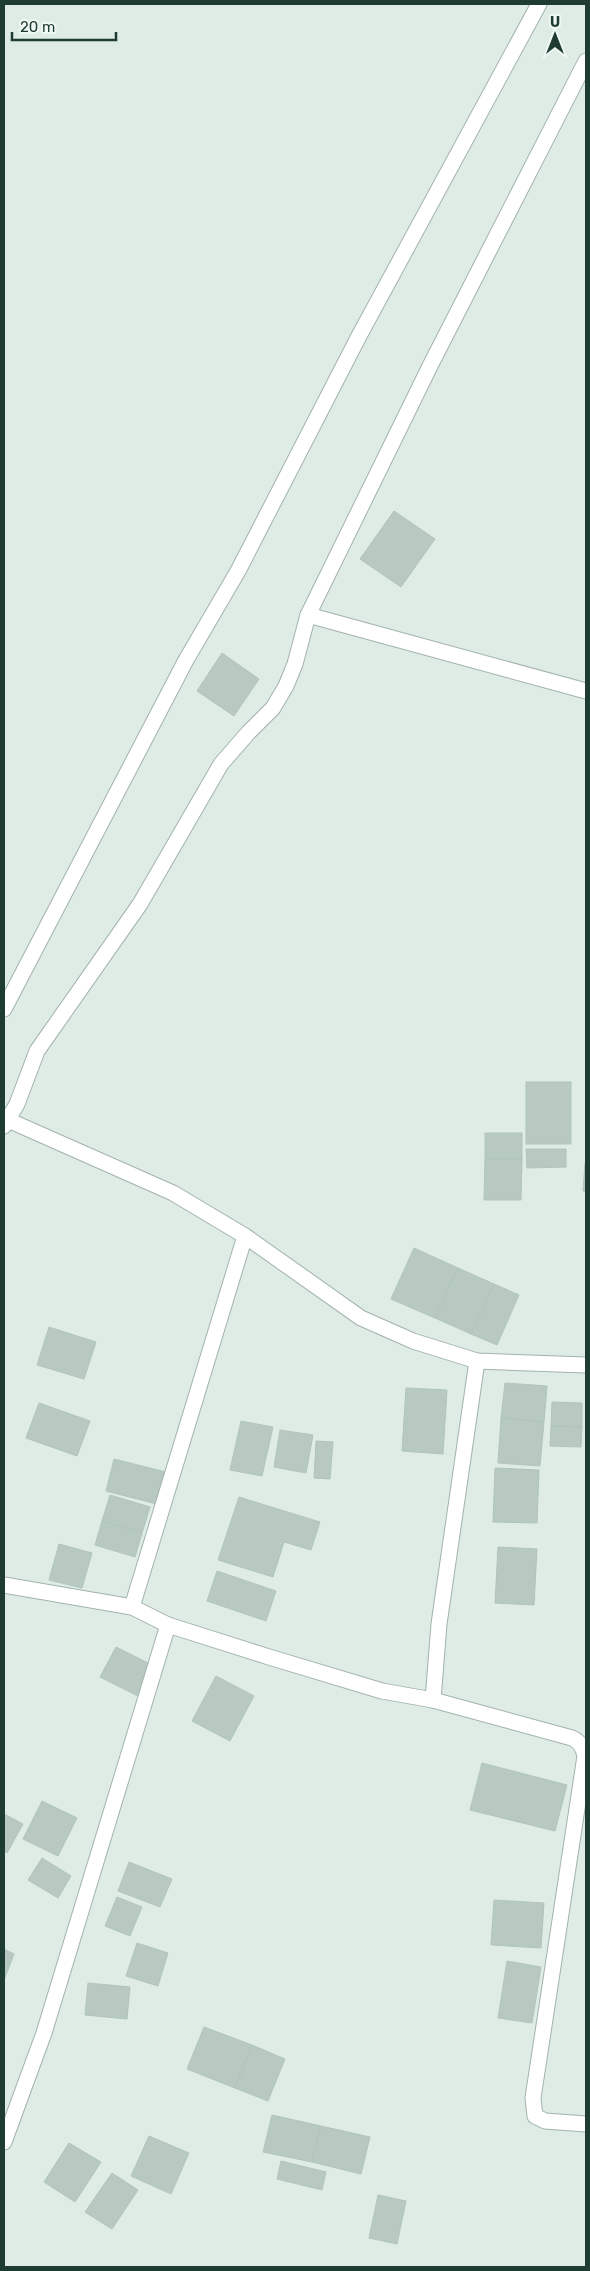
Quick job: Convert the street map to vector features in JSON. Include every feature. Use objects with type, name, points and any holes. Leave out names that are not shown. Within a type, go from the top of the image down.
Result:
[{"type":"street","points":[[4,1009],[186,660],[238,571],[360,336],[539,4]]},
{"type":"street","points":[[586,60],[431,364],[308,615],[295,664],[286,686],[273,708],[221,764],[140,904],[37,1051],[17,1104],[6,1123],[173,1193],[245,1236],[361,1318],[413,1341],[477,1361],[586,1365]]},
{"type":"street","points":[[308,615],[586,691]]},
{"type":"street","points":[[132,1607],[245,1236]]},
{"type":"street","points":[[433,1700],[440,1624],[477,1361]]},
{"type":"street","points":[[4,1585],[132,1607],[168,1625],[382,1691],[433,1700],[578,1741],[583,1749],[583,1765],[533,2098],[535,2116],[545,2121],[586,2124]]},
{"type":"street","points":[[4,2142],[44,2033],[168,1625]]},
{"type":"building","points":[[394,511],[435,539],[401,587],[360,559]]},
{"type":"building","points":[[222,653],[259,679],[234,716],[197,691]]},
{"type":"building","points":[[526,1082],[571,1082],[571,1144],[526,1144]]},
{"type":"building","points":[[485,1133],[522,1133],[522,1159],[485,1159]]},
{"type":"building","points":[[526,1149],[566,1149],[566,1167],[527,1168]]},
{"type":"building","points":[[485,1159],[522,1159],[521,1200],[484,1200]]},
{"type":"building","points":[[585,1163],[586,1191],[583,1191]]},
{"type":"building","points":[[414,1248],[458,1268],[435,1318],[391,1299]]},
{"type":"building","points":[[458,1268],[494,1284],[471,1334],[435,1318]]},
{"type":"building","points":[[494,1284],[519,1295],[497,1345],[471,1334]]},
{"type":"building","points":[[49,1327],[96,1342],[84,1379],[37,1365]]},
{"type":"building","points":[[505,1383],[547,1386],[544,1422],[501,1418]]},
{"type":"building","points":[[406,1388],[447,1390],[443,1454],[402,1451]]},
{"type":"building","points":[[552,1402],[582,1403],[582,1427],[551,1426]]},
{"type":"building","points":[[39,1403],[90,1421],[77,1456],[26,1438]]},
{"type":"building","points":[[501,1418],[544,1422],[540,1466],[498,1463]]},
{"type":"building","points":[[241,1421],[273,1427],[262,1476],[230,1470]]},
{"type":"building","points":[[551,1426],[582,1427],[581,1447],[550,1446]]},
{"type":"building","points":[[280,1430],[313,1435],[306,1473],[274,1467]]},
{"type":"building","points":[[316,1441],[333,1442],[330,1479],[314,1478]]},
{"type":"building","points":[[114,1459],[166,1472],[157,1504],[106,1491]]},
{"type":"building","points":[[495,1468],[539,1470],[537,1523],[493,1522]]},
{"type":"building","points":[[110,1495],[150,1507],[142,1533],[102,1521]]},
{"type":"building","points":[[239,1497],[320,1522],[311,1550],[284,1542],[273,1577],[218,1560]]},
{"type":"building","points":[[102,1521],[142,1533],[135,1557],[95,1545]]},
{"type":"building","points":[[59,1544],[92,1553],[82,1588],[49,1580]]},
{"type":"building","points":[[498,1547],[537,1549],[534,1605],[495,1603]]},
{"type":"building","points":[[217,1571],[276,1591],[266,1621],[207,1601]]},
{"type":"building","points":[[116,1647],[154,1666],[138,1696],[100,1677]]},
{"type":"building","points":[[216,1676],[254,1696],[230,1741],[192,1721]]},
{"type":"building","points":[[482,1763],[567,1785],[555,1831],[470,1810]]},
{"type":"building","points":[[42,1801],[77,1818],[58,1856],[23,1839]]},
{"type":"building","points":[[4,1814],[23,1824],[7,1853],[4,1851]]},
{"type":"building","points":[[42,1858],[71,1876],[58,1898],[28,1880]]},
{"type":"building","points":[[129,1862],[172,1879],[160,1907],[118,1891]]},
{"type":"building","points":[[117,1897],[142,1907],[130,1936],[105,1926]]},
{"type":"building","points":[[494,1900],[544,1903],[541,1948],[491,1945]]},
{"type":"building","points":[[137,1943],[168,1953],[158,1986],[126,1976]]},
{"type":"building","points":[[4,1949],[14,1954],[4,1980]]},
{"type":"building","points":[[507,1961],[541,1967],[532,2023],[498,2018]]},
{"type":"building","points":[[88,1983],[130,1987],[127,2019],[85,2015]]},
{"type":"building","points":[[204,2027],[252,2045],[235,2088],[187,2069]]},
{"type":"building","points":[[252,2045],[285,2059],[268,2101],[235,2088]]},
{"type":"building","points":[[272,2115],[321,2126],[312,2162],[263,2152]]},
{"type":"building","points":[[321,2126],[370,2137],[361,2174],[312,2162]]},
{"type":"building","points":[[149,2136],[189,2153],[171,2194],[131,2176]]},
{"type":"building","points":[[69,2143],[101,2162],[75,2202],[44,2182]]},
{"type":"building","points":[[281,2161],[326,2172],[322,2190],[277,2179]]},
{"type":"building","points":[[112,2173],[138,2190],[112,2229],[85,2212]]},
{"type":"building","points":[[378,2195],[406,2201],[397,2244],[369,2238]]}]
